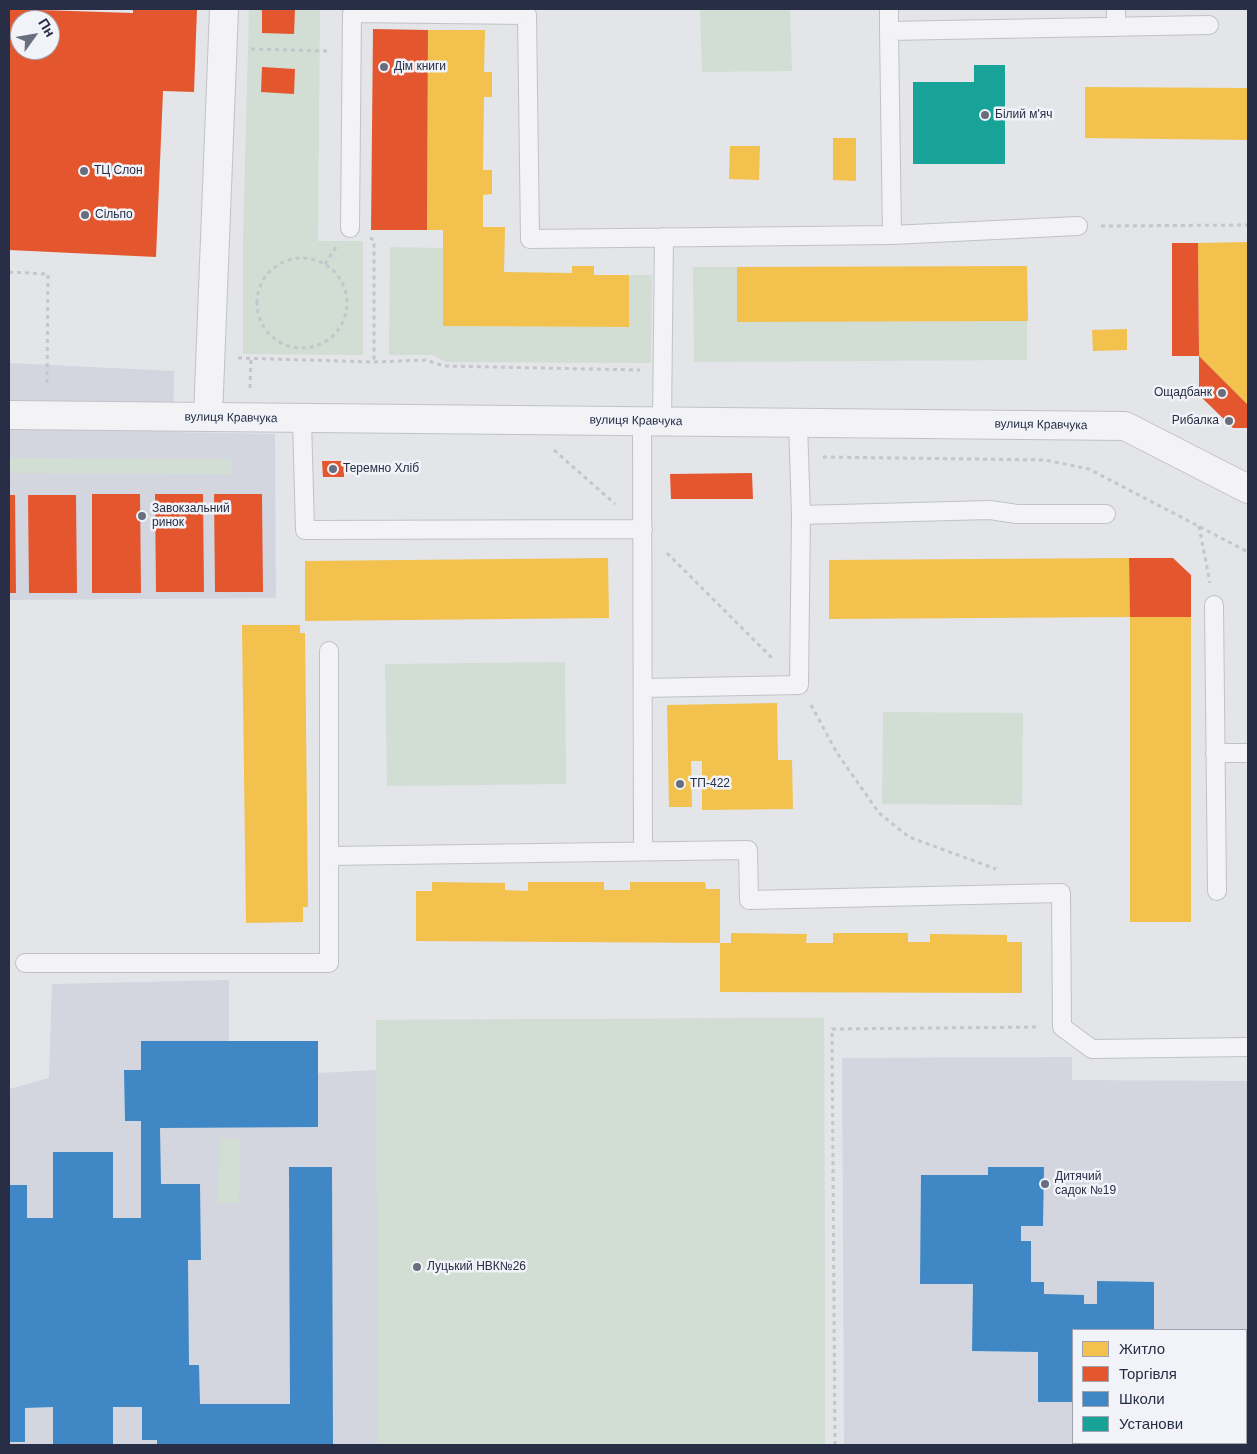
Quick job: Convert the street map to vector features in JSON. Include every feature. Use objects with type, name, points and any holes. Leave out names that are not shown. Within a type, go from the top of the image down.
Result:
[{"type":"street","points":[[208,417],[224,9]]},
{"type":"street","name":"вулиця Кравчука","points":[[9,415],[1125,426],[1248,489]]},
{"type":"lane","points":[[889,9],[892,235]]},
{"type":"lane","points":[[1116,9],[1116,27]]},
{"type":"lane","points":[[350,228],[352,13],[380,11],[527,15],[530,239],[892,235],[1078,226]]},
{"type":"lane","points":[[889,31],[1209,25]]},
{"type":"lane","points":[[643,851],[643,528],[652,422],[663,370],[664,238]]},
{"type":"lane","points":[[302,419],[305,530],[643,528]]},
{"type":"lane","points":[[643,688],[800,685],[801,515],[798,423]]},
{"type":"lane","points":[[801,515],[990,510],[1017,514],[1106,514]]},
{"type":"lane","points":[[1214,605],[1217,891]]},
{"type":"lane","points":[[25,963],[329,963],[329,651]]},
{"type":"lane","points":[[1215,753],[1248,753]]},
{"type":"lane","points":[[329,856],[748,850],[749,900],[1061,893],[1062,1027],[1092,1049],[1248,1047]]},
{"type":"path","points":[[222,49],[352,52]]},
{"type":"path","points":[[1078,226],[1248,225]]},
{"type":"path","points":[[350,228],[374,240],[374,362]]},
{"type":"path","points":[[302,257],[314,259],[334,271],[341,280],[347,303],[341,326],[324,343],[301,348],[278,342],[269,334],[257,314],[256,302],[258,290],[270,270],[290,258],[302,257]]},
{"type":"path","points":[[9,272],[48,274],[46,416]]},
{"type":"path","points":[[210,358],[374,362],[426,360],[444,366],[663,370]]},
{"type":"path","points":[[800,456],[1045,460],[1089,469],[1248,552]]},
{"type":"path","points":[[1198,526],[1214,605]]},
{"type":"path","points":[[835,1445],[832,1029],[1062,1027]]},
{"type":"shaded area","points":[[249,9],[320,9],[318,241],[363,241],[363,355],[243,354],[243,241]]},
{"type":"shaded area","points":[[700,9],[790,9],[792,71],[702,72]]},
{"type":"shaded area","points":[[390,247],[443,248],[443,326],[629,327],[629,275],[652,275],[651,363],[446,362],[433,355],[389,355]]},
{"type":"shaded area","points":[[693,267],[737,267],[737,322],[1027,321],[1027,360],[694,362]]},
{"type":"shaded area","name":"Завокзальний ринок","points":[[9,363],[174,371],[173,432],[275,434],[276,598],[9,600]]},
{"type":"shaded area","points":[[9,458],[232,459],[232,474],[9,473]]},
{"type":"shaded area","points":[[565,662],[566,784],[387,786],[385,664]]},
{"type":"shaded area","points":[[883,712],[1023,713],[1022,805],[882,804]]},
{"type":"shaded area","name":"Луцький НВК№26","points":[[229,980],[229,1041],[318,1041],[318,1073],[376,1070],[376,1020],[824,1018],[825,1445],[9,1445],[9,1089],[49,1078],[52,984]]},
{"type":"shaded area","points":[[824,1018],[825,1445],[378,1445],[376,1020]]},
{"type":"shaded area","name":"Дитячий садок №19","points":[[1072,1057],[1072,1080],[1248,1081],[1248,1445],[844,1445],[842,1058]]},
{"type":"shaded area","points":[[220,1138],[240,1139],[239,1203],[218,1203]]},
{"type":"building: Житло","points":[[428,30],[485,30],[484,72],[492,72],[492,97],[484,97],[483,170],[492,170],[492,194],[483,195],[483,227],[505,227],[504,272],[572,273],[572,266],[594,266],[594,275],[629,275],[629,327],[443,326],[443,230],[427,230]]},
{"type":"building: Житло","points":[[1085,87],[1248,88],[1248,140],[1085,138]]},
{"type":"building: Житло","points":[[833,138],[856,138],[856,181],[833,180]]},
{"type":"building: Житло","points":[[730,146],[760,146],[759,180],[729,179]]},
{"type":"building: Житло","points":[[1248,242],[1248,405],[1199,356],[1198,243]]},
{"type":"building: Житло","points":[[1027,266],[1028,321],[737,322],[737,267]]},
{"type":"building: Житло","points":[[1127,329],[1127,350],[1093,351],[1092,330]]},
{"type":"building: Житло","points":[[608,558],[609,618],[305,621],[305,561]]},
{"type":"building: Житло","points":[[1129,558],[1130,617],[829,619],[829,560]]},
{"type":"building: Житло","points":[[1130,617],[1191,617],[1191,922],[1130,922]]},
{"type":"building: Житло","points":[[242,625],[300,625],[300,633],[305,633],[308,907],[303,907],[303,922],[246,923]]},
{"type":"building: Житло","points":[[777,703],[778,760],[792,760],[793,809],[702,810],[702,761],[691,761],[692,807],[669,807],[667,705]]},
{"type":"building: Житло","points":[[432,882],[505,883],[505,890],[528,891],[528,882],[604,882],[604,890],[630,890],[630,882],[705,882],[706,889],[720,889],[720,943],[416,941],[416,891],[432,891]]},
{"type":"building: Житло","points":[[731,933],[807,934],[806,943],[833,943],[833,933],[908,933],[908,942],[930,942],[930,934],[1007,935],[1007,942],[1022,942],[1022,993],[720,992],[720,943],[731,943]]},
{"type":"building: Торгівля","name":"ТЦ Слон","points":[[9,9],[40,10],[10,10],[10,60],[60,60],[60,11],[133,13],[133,9],[197,9],[194,92],[163,91],[156,257],[9,250]]},
{"type":"building: Торгівля","points":[[262,9],[295,9],[294,34],[262,33]]},
{"type":"building: Торгівля","points":[[373,29],[428,30],[427,230],[371,230]]},
{"type":"building: Торгівля","points":[[262,67],[295,69],[294,94],[261,92]]},
{"type":"building: Торгівля","points":[[1172,243],[1198,243],[1199,356],[1172,356]]},
{"type":"building: Торгівля","points":[[1199,356],[1248,405],[1248,428],[1233,428],[1199,395]]},
{"type":"building: Торгівля","name":"Теремно Хліб","points":[[322,461],[344,461],[344,477],[323,477]]},
{"type":"building: Торгівля","points":[[752,473],[753,499],[671,499],[670,474]]},
{"type":"building: Торгівля","points":[[92,494],[140,494],[141,593],[92,593]]},
{"type":"building: Торгівля","points":[[155,494],[203,494],[204,592],[156,592]]},
{"type":"building: Торгівля","points":[[214,494],[262,494],[263,592],[215,592]]},
{"type":"building: Торгівля","points":[[9,495],[15,495],[16,593],[9,593]]},
{"type":"building: Торгівля","points":[[28,495],[76,495],[77,593],[29,593]]},
{"type":"building: Торгівля","points":[[1129,558],[1173,558],[1191,575],[1191,617],[1130,617]]},
{"type":"building: Школи","points":[[141,1041],[318,1041],[318,1127],[160,1128],[161,1184],[200,1184],[201,1260],[188,1260],[189,1365],[199,1365],[200,1404],[290,1404],[289,1167],[332,1167],[333,1445],[157,1445],[157,1440],[142,1440],[142,1407],[113,1407],[113,1445],[53,1445],[53,1407],[25,1408],[25,1442],[9,1442],[9,1185],[27,1185],[27,1218],[53,1218],[53,1152],[113,1152],[113,1218],[141,1218],[141,1121],[125,1121],[124,1070],[141,1070]]},
{"type":"building: Школи","points":[[988,1167],[1044,1167],[1043,1226],[1021,1226],[1021,1241],[1031,1241],[1031,1282],[1044,1282],[1044,1294],[1084,1295],[1084,1304],[1097,1304],[1097,1281],[1154,1282],[1154,1329],[1072,1329],[1072,1402],[1038,1402],[1038,1352],[972,1351],[973,1284],[920,1284],[921,1175],[988,1175]]},
{"type":"building: Установи","points":[[974,65],[1005,65],[1005,164],[913,164],[913,82],[974,82]]},
{"type":"place","name":"Дім книги","points":[[384,67]]},
{"type":"place","name":"Білий м'яч","points":[[985,115]]},
{"type":"place","name":"ТЦ Слон","points":[[84,171]]},
{"type":"place","name":"Сільпо","points":[[85,215]]},
{"type":"place","name":"Ощадбанк","points":[[1222,393]]},
{"type":"place","name":"Рибалка","points":[[1229,421]]},
{"type":"place","name":"Теремно Хліб","points":[[333,469]]},
{"type":"place","name":"Завокзальний ринок","points":[[142,516]]},
{"type":"place","name":"ТП-422","points":[[680,784]]},
{"type":"place","name":"Дитячий садок №19","points":[[1045,1184]]},
{"type":"place","name":"Луцький НВК№26","points":[[417,1267]]}]
